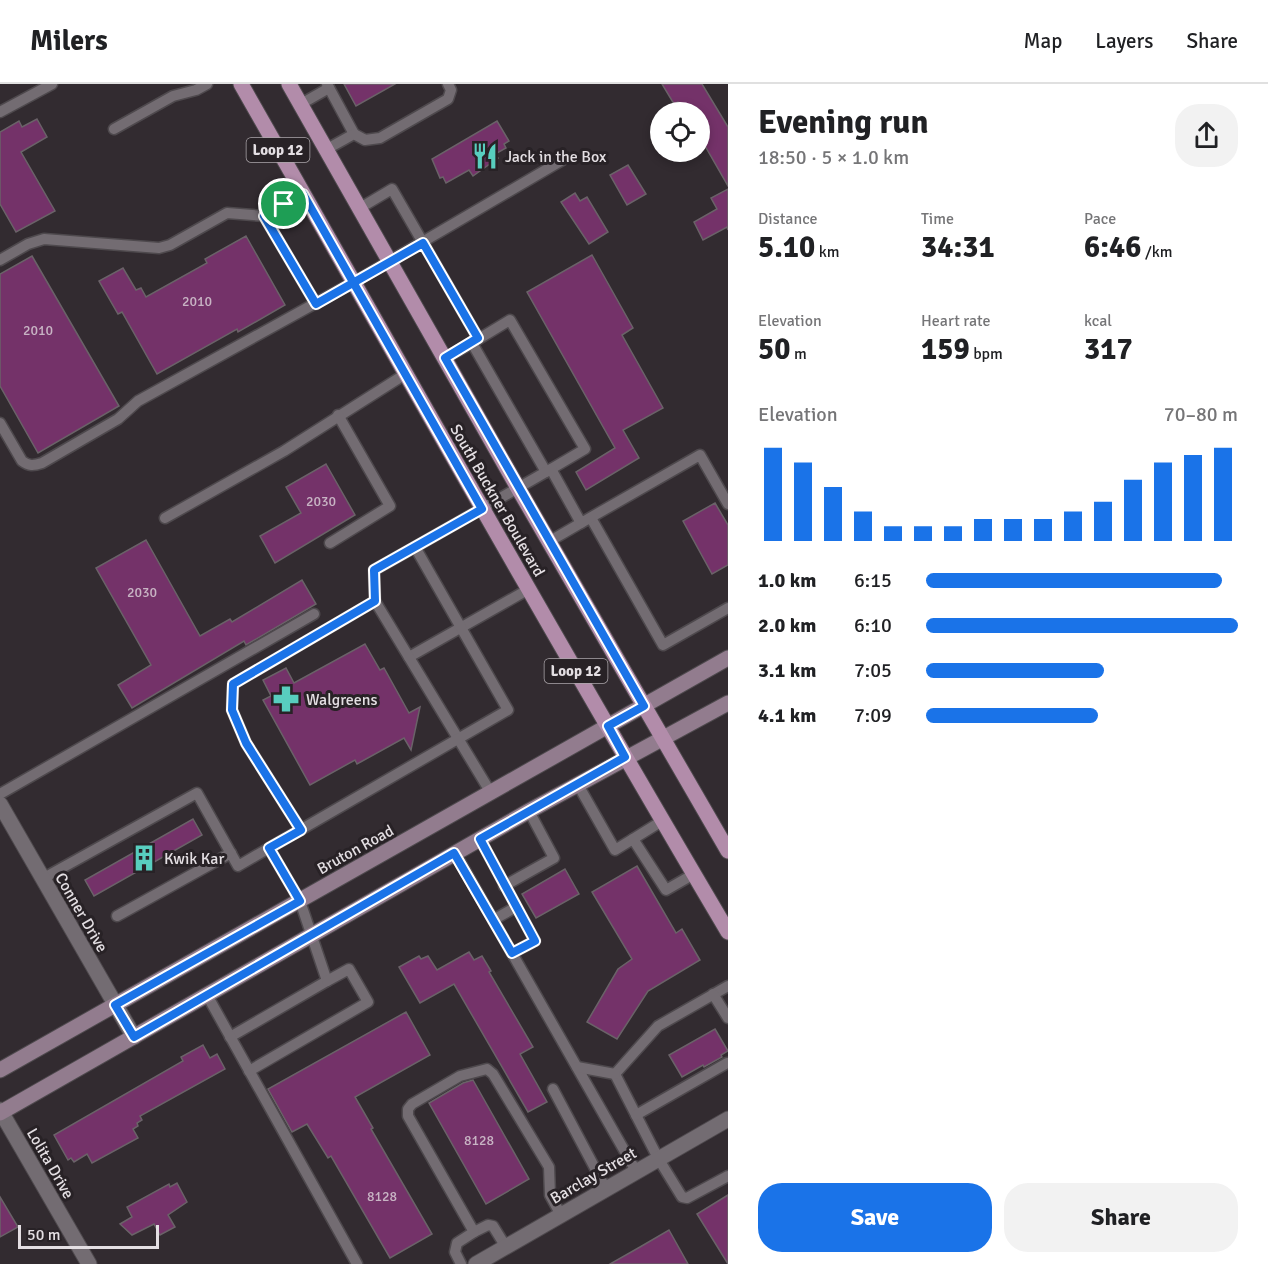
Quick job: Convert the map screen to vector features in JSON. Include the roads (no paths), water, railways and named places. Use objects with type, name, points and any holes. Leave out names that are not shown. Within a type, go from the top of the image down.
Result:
[{"type":"main road","name":"South Buckner Boulevard","points":[[241,84],[407,373],[482,509],[728,932]]},
{"type":"main road","name":"South Buckner Boulevard","points":[[289,84],[518,488],[728,851]]},
{"type":"main road","name":"Bruton Road","points":[[0,1070],[728,658]]},
{"type":"main road","points":[[0,1112],[577,783],[728,703]]},
{"type":"street","name":"Conner Drive","points":[[0,804],[134,1037]]},
{"type":"street","name":"Lolita Drive","points":[[0,1112],[89,1264]]},
{"type":"street","name":"Barclay Street","points":[[476,1264],[728,1119]]},
{"type":"lane","points":[[0,112],[52,84]]},
{"type":"lane","points":[[114,129],[173,96],[196,90],[207,84]]},
{"type":"lane","points":[[301,104],[328,86],[354,134],[365,140],[380,138],[448,99],[451,90],[448,84]]},
{"type":"lane","points":[[327,149],[354,134]]},
{"type":"lane","points":[[0,423],[22,460],[27,465],[34,466],[118,419],[138,401],[316,304],[566,158]]},
{"type":"lane","points":[[360,208],[392,189],[549,471],[586,520],[663,645],[728,608]]},
{"type":"lane","points":[[0,260],[28,244],[44,239],[159,248],[170,245],[227,213],[264,216],[303,194]]},
{"type":"lane","points":[[264,216],[316,304]]},
{"type":"lane","points":[[445,358],[510,320],[585,448],[549,471],[374,570],[375,601],[491,794]]},
{"type":"lane","points":[[165,518],[284,451],[407,373]]},
{"type":"lane","points":[[330,543],[390,506],[338,415]]},
{"type":"lane","points":[[550,541],[700,455],[728,504]]},
{"type":"lane","points":[[42,879],[197,793],[238,866],[508,710],[415,547]]},
{"type":"lane","points":[[408,657],[529,589]]},
{"type":"lane","points":[[301,830],[246,743],[232,710],[233,684],[375,601]]},
{"type":"lane","points":[[0,794],[314,614]]},
{"type":"lane","points":[[577,783],[615,850],[662,821]]},
{"type":"lane","points":[[504,886],[554,858],[529,811]]},
{"type":"lane","points":[[480,839],[535,941],[512,953]]},
{"type":"lane","points":[[633,839],[666,890],[694,874]]},
{"type":"lane","points":[[269,848],[300,901],[327,981]]},
{"type":"lane","points":[[117,916],[231,853]]},
{"type":"lane","points":[[454,853],[636,1171]]},
{"type":"lane","points":[[493,920],[516,907]]},
{"type":"lane","points":[[230,1037],[349,969],[368,1002],[249,1071]]},
{"type":"lane","points":[[615,1074],[658,1026],[728,986]]},
{"type":"lane","points":[[713,994],[728,1018]]},
{"type":"lane","points":[[207,995],[357,1264]]},
{"type":"lane","points":[[636,1115],[728,1063]]},
{"type":"lane","points":[[577,1068],[615,1074]]},
{"type":"lane","points":[[474,1232],[408,1116],[408,1109],[412,1104],[460,1076],[487,1069],[494,1074],[549,1167],[550,1195],[561,1215]]},
{"type":"lane","points":[[615,1074],[658,1158],[682,1197],[687,1198],[728,1176]]},
{"type":"lane","points":[[553,1089],[606,1189]]},
{"type":"lane","points":[[461,1264],[455,1252],[456,1243],[488,1225],[493,1226],[506,1247]]},
{"type":"place","name":"Jack in the Box","points":[[485,156]]},
{"type":"place","name":"Walgreens","points":[[286,699]]},
{"type":"place","name":"Kwik Kar","points":[[144,858]]}]
